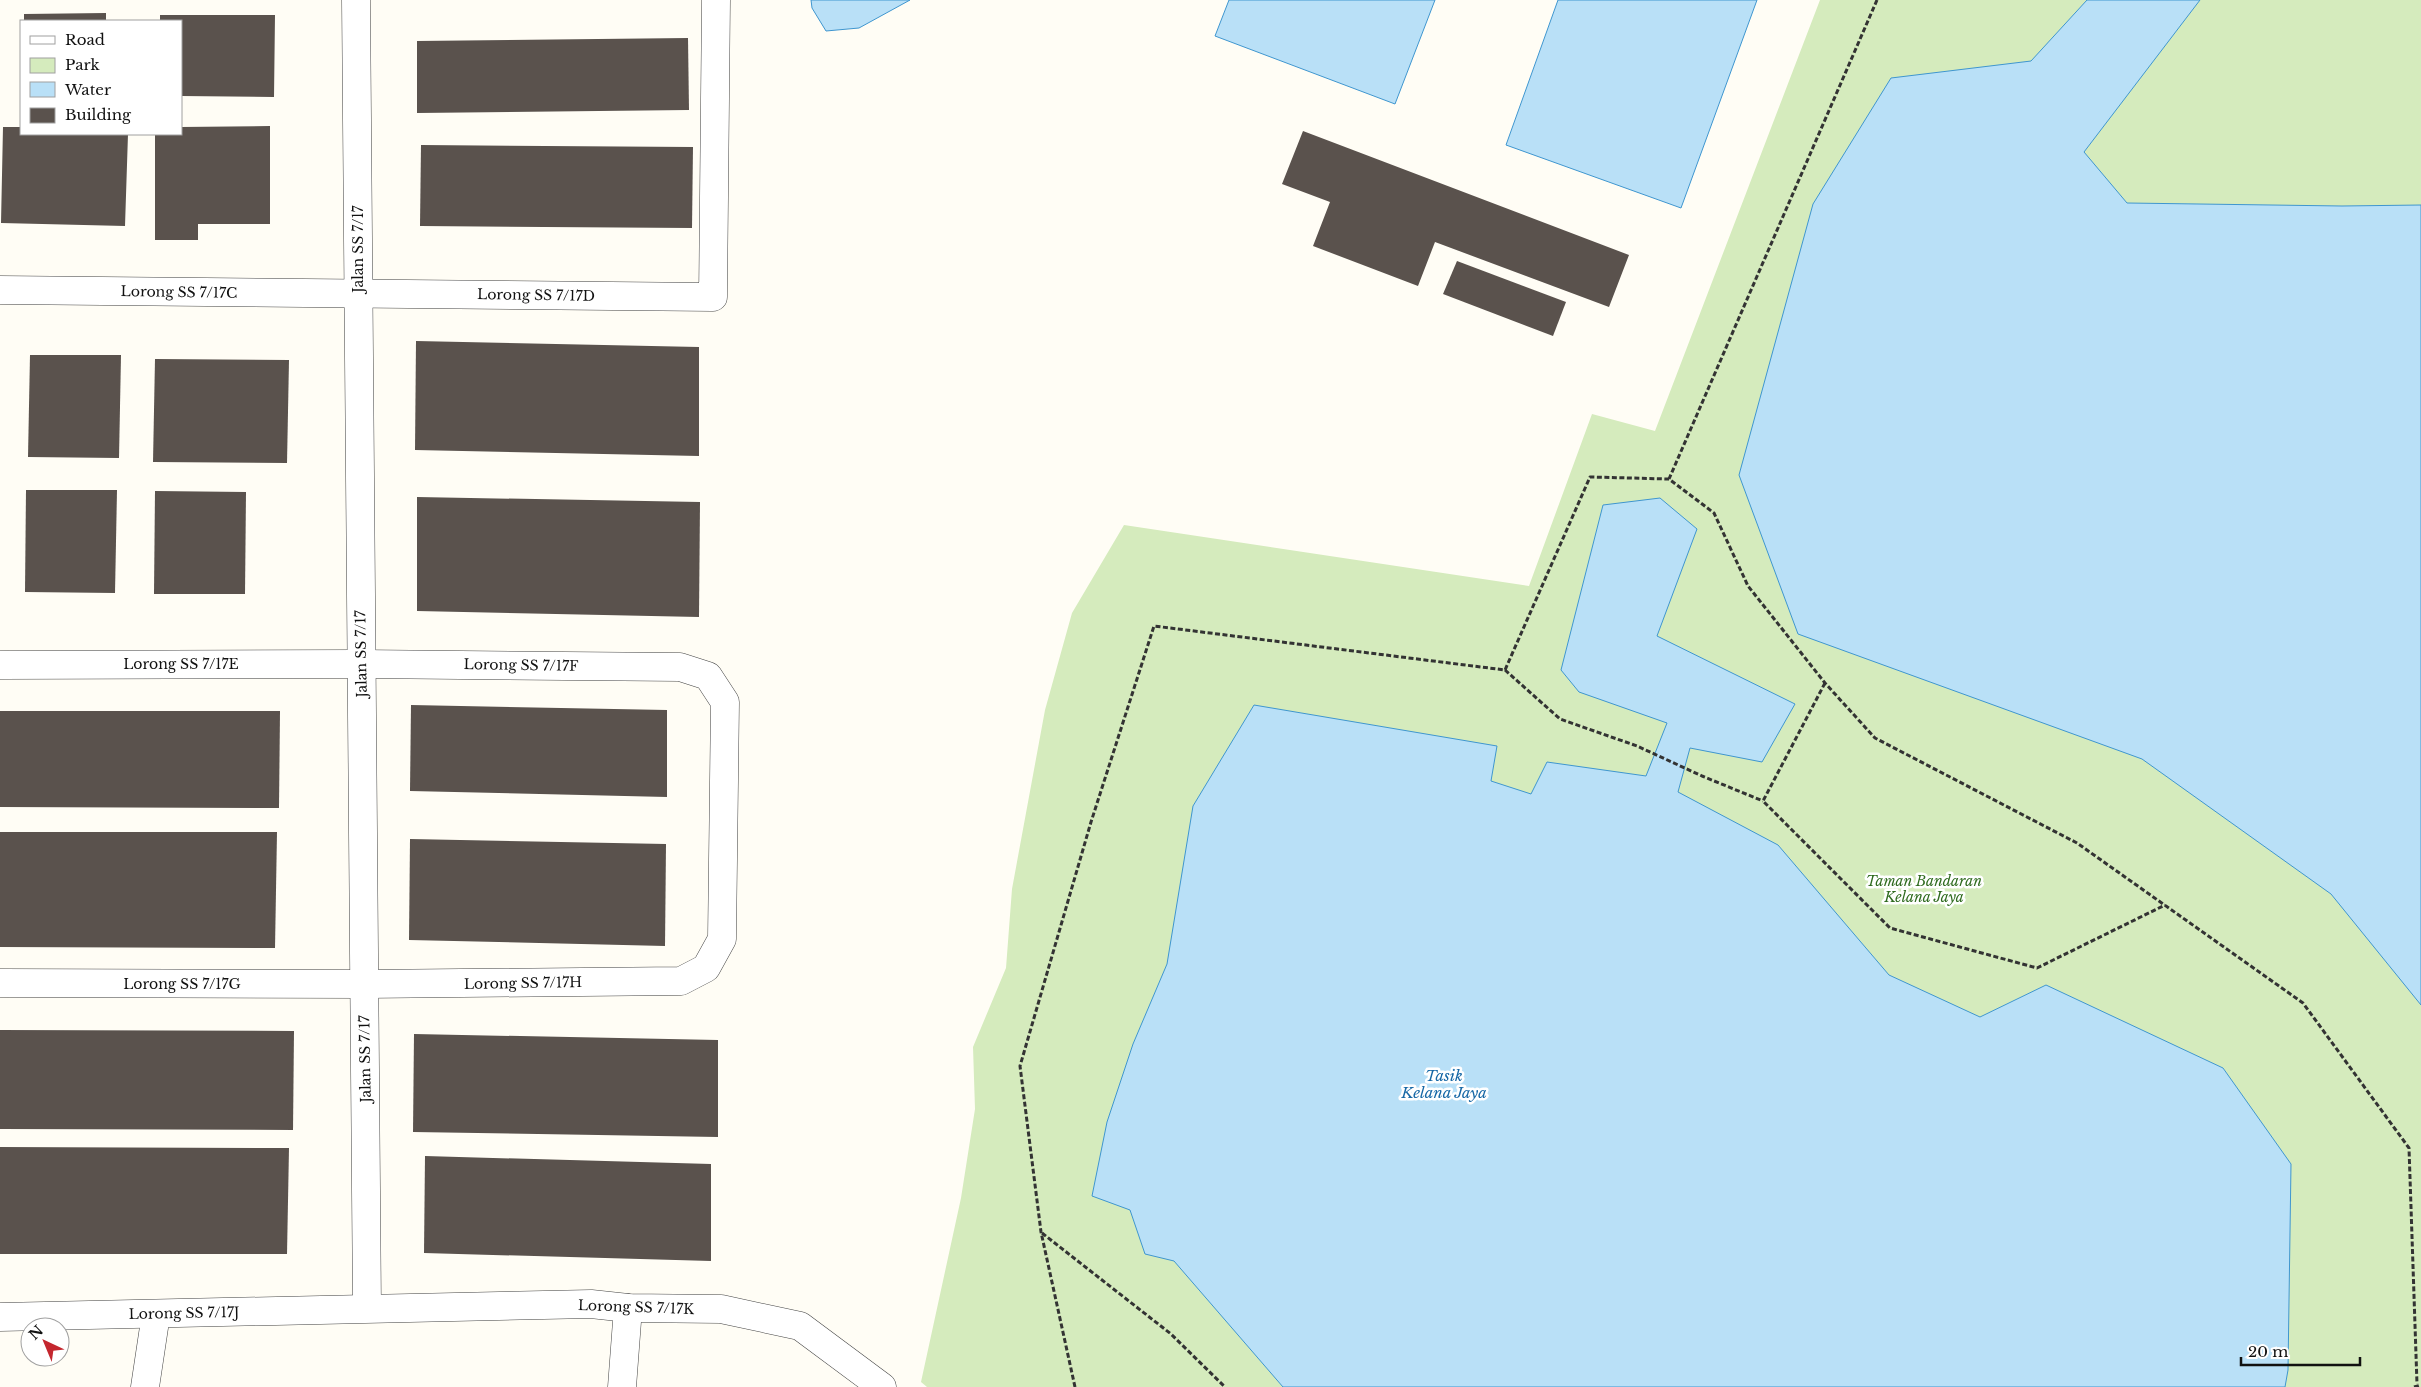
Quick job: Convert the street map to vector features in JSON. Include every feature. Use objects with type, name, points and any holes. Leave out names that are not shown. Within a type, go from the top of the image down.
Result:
[{"type":"street","name":"Jalan SS 7/17","points":[[356,0],[367,1308]]},
{"type":"street","name":"Lorong SS 7/17D","points":[[358,293],[713,296],[716,0]]},
{"type":"street","name":"Lorong SS 7/17C","points":[[0,290],[358,293]]},
{"type":"street","name":"Lorong SS 7/17E","points":[[0,665],[361,664]]},
{"type":"street","name":"Lorong SS 7/17F","points":[[361,664],[680,667],[708,676],[725,702],[722,939],[706,968],[681,981]]},
{"type":"street","name":"Lorong SS 7/17H","points":[[364,984],[681,981]]},
{"type":"street","name":"Lorong SS 7/17G","points":[[0,983],[364,984]]},
{"type":"street","name":"Lorong SS 7/17K","points":[[367,1308],[590,1304],[628,1308],[721,1309],[800,1326],[882,1387]]},
{"type":"street","name":"Lorong SS 7/17J","points":[[0,1317],[367,1308]]},
{"type":"street","points":[[622,1387],[628,1308]]},
{"type":"street","points":[[145,1387],[156,1314]]},
{"type":"path","points":[[1669,479],[1877,0]]},
{"type":"path","points":[[1505,670],[1590,477],[1669,479],[1714,513],[1748,586],[1825,682],[1875,738],[2077,843],[2303,1003],[2409,1148],[2417,1385]]},
{"type":"path","points":[[1075,1387],[1041,1232],[1020,1066],[1091,822],[1154,626],[1505,670],[1560,719],[1637,746],[1763,801],[1890,928],[2038,968],[2165,905]]},
{"type":"path","points":[[1763,801],[1825,682]]},
{"type":"path","points":[[1041,1232],[1171,1334],[1225,1387]]},
{"type":"green space","name":"Taman Bandaran Kelana Jaya","points":[[1820,0],[2421,0],[2421,1387],[927,1387],[921,1382],[961,1198],[975,1109],[973,1047],[1006,968],[1012,889],[1045,710],[1072,613],[1124,525],[1529,586],[1592,414],[1655,431]]},
{"type":"water","points":[[811,0],[910,0],[859,28],[826,31],[812,8]]},
{"type":"water","points":[[1229,0],[1435,0],[1395,104],[1215,36]]},
{"type":"water","points":[[1558,0],[1757,0],[1681,208],[1506,145]]},
{"type":"water","points":[[2087,0],[2200,0],[2084,152],[2127,203],[2342,206],[2421,205],[2421,1005],[2331,894],[2142,759],[1798,634],[1739,475],[1813,204],[1891,78],[2031,61]]},
{"type":"water","name":"Tasik Kelana Jaya","points":[[1660,498],[1697,529],[1657,636],[1795,704],[1762,762],[1690,748],[1678,792],[1778,845],[1889,975],[1980,1017],[2046,985],[2223,1068],[2291,1164],[2288,1370],[2285,1387],[1283,1387],[1174,1261],[1145,1254],[1130,1210],[1092,1196],[1107,1122],[1133,1044],[1167,964],[1193,806],[1254,705],[1497,746],[1491,781],[1531,794],[1547,762],[1646,776],[1667,723],[1579,692],[1561,670],[1603,505]]},
{"type":"building","points":[[106,13],[106,20],[24,20],[24,14]]},
{"type":"building","points":[[160,15],[275,15],[274,97],[182,96],[182,20],[160,20]]},
{"type":"building","points":[[688,38],[689,110],[417,113],[417,41]]},
{"type":"building","points":[[270,126],[270,224],[198,224],[198,240],[155,240],[155,135],[182,135],[182,127]]},
{"type":"building","points":[[3,127],[20,127],[20,135],[128,135],[125,226],[1,223]]},
{"type":"building","points":[[1303,131],[1629,255],[1609,307],[1435,242],[1418,286],[1313,246],[1330,202],[1282,184]]},
{"type":"building","points":[[421,145],[693,147],[692,228],[420,226]]},
{"type":"building","points":[[1457,261],[1566,302],[1553,336],[1443,294]]},
{"type":"building","points":[[416,341],[699,347],[699,456],[415,450]]},
{"type":"building","points":[[30,355],[121,355],[119,458],[28,457]]},
{"type":"building","points":[[155,359],[289,360],[287,463],[153,462]]},
{"type":"building","points":[[26,490],[117,490],[115,593],[25,592]]},
{"type":"building","points":[[155,491],[246,492],[245,594],[154,594]]},
{"type":"building","points":[[417,497],[700,502],[699,617],[417,611]]},
{"type":"building","points":[[411,705],[667,710],[667,797],[410,791]]},
{"type":"building","points":[[0,711],[280,711],[279,808],[0,807]]},
{"type":"building","points":[[0,832],[277,832],[275,948],[0,947]]},
{"type":"building","points":[[410,839],[666,844],[665,946],[409,940]]},
{"type":"building","points":[[0,1030],[294,1031],[293,1130],[0,1129]]},
{"type":"building","points":[[414,1034],[718,1040],[718,1137],[413,1132]]},
{"type":"building","points":[[0,1147],[289,1148],[287,1254],[0,1254]]},
{"type":"building","points":[[425,1156],[711,1164],[711,1261],[424,1253]]}]
